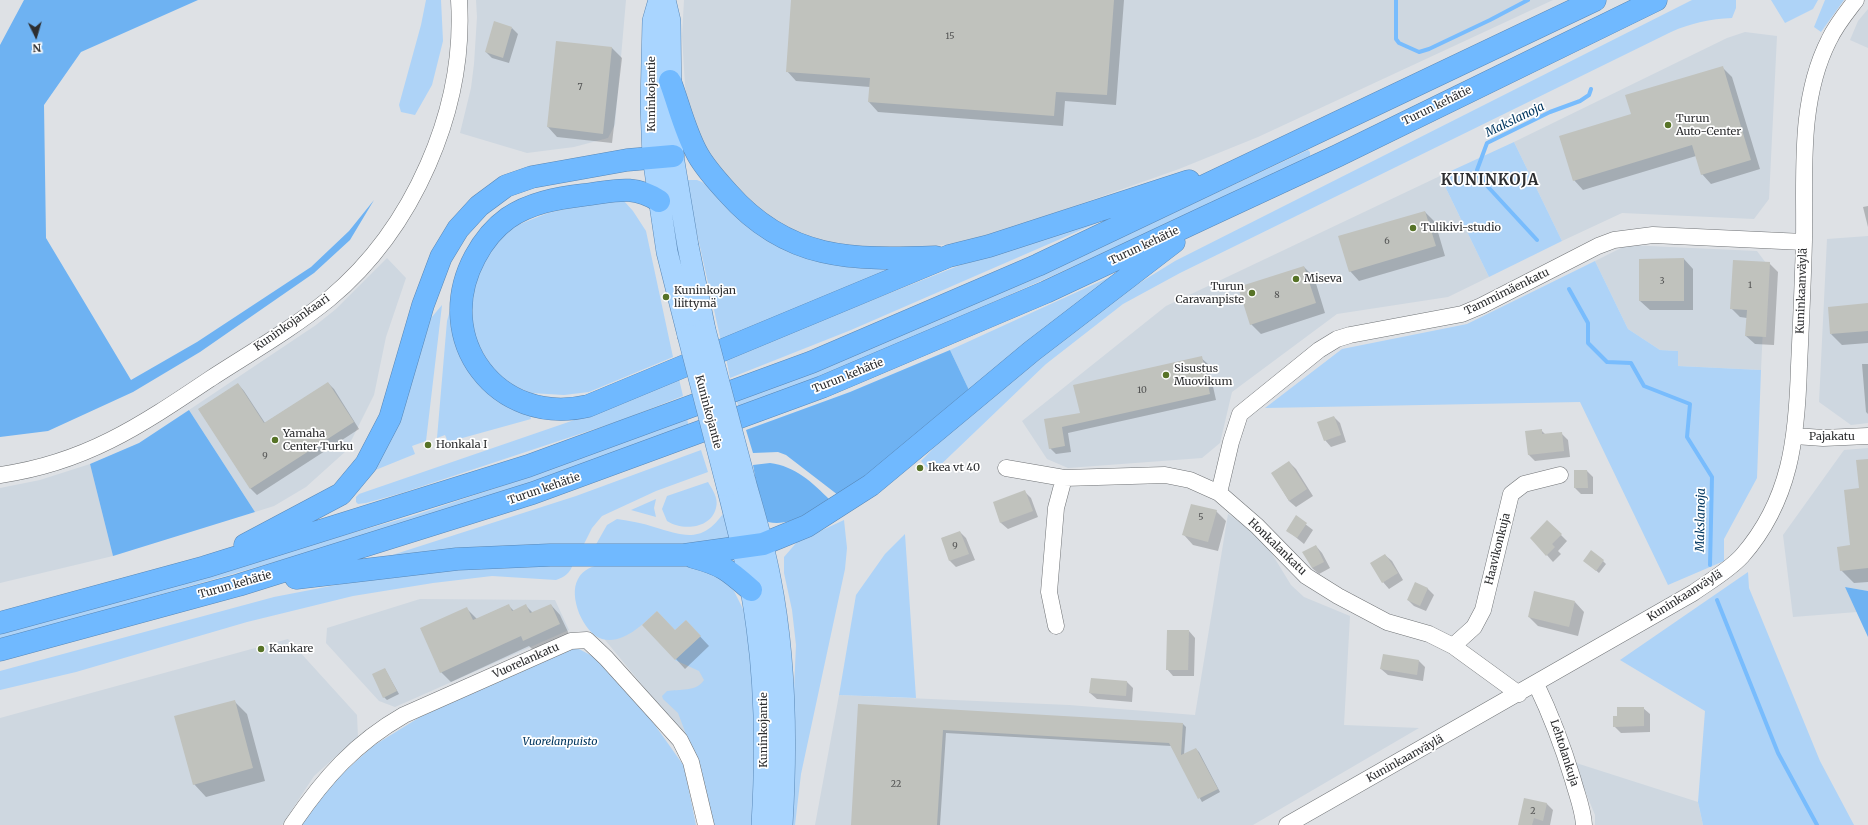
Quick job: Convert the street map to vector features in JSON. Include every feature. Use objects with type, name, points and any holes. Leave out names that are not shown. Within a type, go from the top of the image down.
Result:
[{"type":"highway","points":[[0,623],[205,567],[528,466],[812,362],[1038,265],[1595,0]]},
{"type":"highway","name":"Turun kehätie","points":[[0,650],[239,585],[533,493],[822,387],[1046,292],[1337,156],[1656,0]]},
{"type":"highway","points":[[670,81],[688,132],[705,168],[735,201],[759,222],[812,250],[834,254],[853,257],[893,258],[949,256]]},
{"type":"highway","points":[[205,567],[341,494],[366,464],[390,418],[423,305],[442,257],[458,228],[479,206],[506,186],[532,177],[663,157]]},
{"type":"highway","points":[[659,201],[645,192],[629,190],[558,198],[520,212],[509,218],[492,232],[484,242],[468,271],[462,292],[461,320],[463,334],[474,360],[487,378],[497,388],[517,400],[541,408],[575,409],[588,406],[884,285],[949,256],[989,246],[1262,159]]},
{"type":"highway","points":[[239,585],[457,559],[550,555],[684,555],[753,546],[807,526],[863,492],[1032,351],[1208,216]]},
{"type":"highway","points":[[684,555],[720,565],[731,572],[751,590]]},
{"type":"main road","name":"Kuninkojantie","points":[[659,0],[653,22],[651,105],[663,157],[688,246],[696,332]]},
{"type":"main road","name":"Kuninkojantie","points":[[665,0],[670,21],[670,81],[659,201],[667,252],[696,332],[753,546],[778,626],[784,689],[785,738],[782,825]]},
{"type":"main road","name":"Kuninkojantie","points":[[753,546],[751,590],[757,628],[764,700],[762,825]]},
{"type":"street","name":"Kuninkojankaari","points":[[0,475],[43,467],[68,460],[116,439],[186,395],[310,313],[348,281],[395,225],[417,189],[434,149],[454,80],[459,32],[459,0]]},
{"type":"street","name":"Kuninkaanväylä","points":[[1287,825],[1519,694],[1693,593],[1734,564],[1755,539],[1773,507],[1786,477],[1795,436],[1804,242],[1804,159],[1809,102],[1814,78],[1829,39],[1842,17],[1856,0]]},
{"type":"street","name":"Tammimäenkatu","points":[[1219,493],[1231,442],[1240,414],[1319,350],[1337,340],[1350,335],[1462,314],[1598,246],[1614,240],[1653,235],[1804,242]]},
{"type":"street","name":"Pajakatu","points":[[1795,436],[1823,438],[1868,436]]},
{"type":"street","name":"Honkalankatu","points":[[1006,468],[1064,478],[1165,475],[1190,480],[1219,493],[1257,526],[1306,576],[1338,596],[1387,622],[1429,634],[1453,646],[1519,694]]},
{"type":"street","name":"Haavikonkuja","points":[[1453,646],[1474,627],[1483,610],[1511,494],[1524,484],[1560,475]]},
{"type":"street","points":[[1056,626],[1050,592],[1056,508],[1064,478]]},
{"type":"street","name":"Vuorelankatu","points":[[292,825],[315,791],[338,765],[358,746],[380,729],[404,715],[571,641],[587,640],[606,658],[680,740],[691,762],[706,825]]},
{"type":"street","name":"Lehtolankuja","points":[[1536,684],[1550,713],[1567,760],[1583,815],[1584,825]]},
{"type":"shaded area","points":[[24,0],[198,0],[81,52],[44,105],[46,238],[131,380],[197,342],[311,267],[349,231],[374,200],[350,240],[314,273],[200,352],[133,392],[48,431],[0,437],[0,45]]},
{"type":"shaded area","points":[[476,0],[626,0],[615,125],[608,138],[574,147],[527,153],[460,133],[471,88],[474,64],[477,17]]},
{"type":"shaded area","points":[[684,0],[1553,0],[1258,137],[1179,169],[987,237],[931,247],[849,251],[780,228],[711,165],[688,106],[682,36]]},
{"type":"shaded area","points":[[1868,9],[1868,48],[1850,40],[1858,21]]},
{"type":"shaded area","points":[[1745,32],[1777,36],[1769,199],[1754,219],[1622,213],[1562,241],[1514,142],[1727,38]]},
{"type":"shaded area","points":[[1440,176],[1489,277],[1448,297],[1337,314],[1232,392],[1220,443],[1202,458],[1068,468],[1047,459],[1022,421],[1166,306]]},
{"type":"shaded area","points":[[1868,236],[1868,423],[1851,425],[1819,402],[1827,239]]},
{"type":"shaded area","points":[[1627,245],[1757,251],[1766,263],[1761,370],[1678,366],[1678,351],[1660,350],[1628,329],[1595,261]]},
{"type":"shaded area","points":[[387,258],[406,278],[386,337],[374,395],[346,451],[306,487],[274,506],[255,512],[189,410],[316,325],[336,309]]},
{"type":"shaded area","points":[[950,350],[969,390],[876,471],[838,495],[786,455],[778,452],[753,453],[746,430],[850,392]]},
{"type":"shaded area","points":[[189,410],[255,512],[113,556],[90,464],[139,443]]},
{"type":"shaded area","points":[[1868,448],[1868,591],[1845,587],[1857,612],[1793,617],[1783,535],[1844,450]]},
{"type":"shaded area","points":[[770,463],[788,468],[803,476],[830,500],[793,520],[776,523],[768,522],[761,510],[753,465]]},
{"type":"shaded area","points":[[90,464],[113,556],[0,583],[0,488],[40,480]]},
{"type":"shaded area","points":[[1228,514],[1261,536],[1291,585],[1304,597],[1350,616],[1344,725],[1419,728],[1253,825],[815,825],[839,695],[1069,705],[1195,715]]},
{"type":"shaded area","points":[[1845,587],[1868,591],[1868,637]]},
{"type":"shaded area","points":[[420,599],[555,600],[569,630],[395,707],[379,701],[326,643],[327,628]]},
{"type":"shaded area","points":[[685,600],[721,656],[698,753],[592,624]]},
{"type":"shaded area","points":[[288,639],[357,715],[358,737],[314,776],[282,825],[0,825],[0,718]]},
{"type":"shaded area","points":[[1573,762],[1698,802],[1703,825],[1595,825],[1595,815]]},
{"type":"green space","points":[[426,0],[441,0],[443,41],[432,85],[415,115],[401,112],[399,105],[421,25]]},
{"type":"green space","points":[[1692,0],[1736,0],[1736,8],[1732,18],[1701,22],[1671,32],[1180,273],[1123,304],[1046,364],[932,473],[921,461],[966,415],[1120,295],[1175,261]]},
{"type":"green space","points":[[1771,0],[1818,0],[1813,9],[1785,23]]},
{"type":"green space","points":[[1825,0],[1844,0],[1821,32],[1814,27]]},
{"type":"green space","points":[[1514,142],[1562,241],[1489,277],[1440,176]]},
{"type":"green space","points":[[1308,150],[1310,152],[1310,157],[1097,256],[935,327],[810,380],[739,408],[736,399],[1068,262]]},
{"type":"green space","points":[[685,180],[697,180],[702,182],[772,242],[809,259],[854,268],[895,268],[721,341]]},
{"type":"green space","points":[[624,201],[633,211],[646,231],[673,357],[589,392],[564,395],[531,393],[513,385],[494,371],[474,337],[470,293],[486,255],[510,228],[548,213],[598,202]]},
{"type":"green space","points":[[1104,220],[851,330],[730,378],[726,358],[958,266]]},
{"type":"green space","points":[[1595,261],[1628,329],[1660,350],[1678,351],[1678,366],[1761,370],[1757,478],[1724,539],[1724,561],[1668,585],[1580,402],[1265,408],[1342,349],[1467,324]]},
{"type":"green space","points":[[1112,276],[969,390],[950,350]]},
{"type":"green space","points":[[442,305],[426,441],[412,446],[415,454],[368,473],[402,409],[431,318]]},
{"type":"green space","points":[[451,307],[452,327],[529,412],[531,419],[448,442],[445,435],[437,438],[447,321]]},
{"type":"green space","points":[[679,379],[683,396],[622,420],[402,493],[366,503],[358,504],[356,502],[356,497],[359,494],[618,405]]},
{"type":"green space","points":[[687,419],[689,427],[533,483],[331,546],[0,640],[0,633],[412,516],[532,476]]},
{"type":"green space","points":[[701,450],[708,472],[656,491],[602,516],[592,528],[582,548],[383,558],[576,496]]},
{"type":"green space","points":[[708,482],[715,494],[717,504],[713,515],[708,520],[702,524],[688,527],[673,524],[667,521],[662,509],[667,496]]},
{"type":"green space","points":[[656,499],[654,508],[656,517],[631,510]]},
{"type":"green space","points":[[724,512],[731,537],[715,543],[594,548],[607,525],[617,519],[640,523],[684,535],[692,535],[701,533],[708,529]]},
{"type":"green space","points":[[844,520],[847,548],[845,569],[801,774],[795,825],[788,825],[796,645],[792,610],[784,573],[784,557],[797,542]]},
{"type":"green space","points":[[905,534],[916,698],[839,695],[856,595],[885,554]]},
{"type":"green space","points":[[573,564],[567,574],[556,580],[492,576],[433,583],[353,596],[247,622],[76,672],[0,690],[0,671],[274,597],[367,579],[414,572]]},
{"type":"green space","points":[[603,564],[697,566],[727,582],[734,591],[743,609],[747,624],[755,673],[753,825],[710,825],[698,766],[678,713],[663,699],[662,696],[667,691],[692,688],[701,684],[704,680],[699,671],[675,660],[700,635],[686,620],[675,630],[657,611],[639,627],[625,636],[610,640],[602,639],[595,635],[583,622],[579,613],[576,604],[575,586],[585,570]]},
{"type":"green space","points":[[1748,572],[1749,588],[1820,761],[1854,825],[1703,825],[1698,802],[1705,711],[1620,660]]},
{"type":"green space","name":"Vuorelanpuisto","points":[[565,648],[579,649],[594,657],[652,721],[684,766],[696,825],[302,825],[319,798],[342,774],[373,746],[420,717]]},
{"type":"building","points":[[791,0],[1114,0],[1107,95],[1056,92],[1054,116],[868,102],[870,78],[786,72]]},
{"type":"building","points":[[494,21],[512,27],[503,58],[485,52]]},
{"type":"building","points":[[556,41],[612,47],[603,134],[547,127]]},
{"type":"building","name":"Turun Auto-Center","points":[[1723,66],[1751,160],[1701,175],[1692,145],[1573,181],[1559,136],[1631,114],[1625,95]]},
{"type":"building","points":[[1425,211],[1436,246],[1349,272],[1338,236]]},
{"type":"building","points":[[1684,258],[1684,301],[1639,301],[1639,259]]},
{"type":"building","points":[[1733,260],[1770,262],[1766,337],[1745,336],[1747,310],[1730,309]]},
{"type":"building","points":[[1304,266],[1316,303],[1250,325],[1238,287]]},
{"type":"building","points":[[1868,303],[1868,331],[1830,334],[1828,307]]},
{"type":"building","points":[[1202,356],[1210,394],[1062,427],[1065,446],[1049,449],[1044,419],[1080,413],[1073,385]]},
{"type":"building","points":[[328,382],[354,422],[250,489],[198,409],[238,383],[264,423]]},
{"type":"building","points":[[1334,416],[1341,435],[1324,441],[1317,422]]},
{"type":"building","points":[[1542,429],[1542,434],[1562,432],[1564,451],[1528,455],[1525,431]]},
{"type":"building","points":[[1868,459],[1868,568],[1840,571],[1837,547],[1850,545],[1844,490],[1859,488],[1856,460]]},
{"type":"building","points":[[1289,461],[1307,489],[1289,501],[1271,473]]},
{"type":"building","points":[[1574,470],[1587,470],[1588,488],[1574,488]]},
{"type":"building","points":[[1025,490],[1033,511],[1000,523],[993,502]]},
{"type":"building","points":[[1191,504],[1217,510],[1208,542],[1182,535]]},
{"type":"building","points":[[1296,515],[1307,523],[1297,538],[1286,531]]},
{"type":"building","points":[[1547,520],[1562,534],[1552,544],[1555,547],[1546,556],[1530,538]]},
{"type":"building","points":[[960,531],[969,554],[949,561],[941,538]]},
{"type":"building","points":[[1316,545],[1324,562],[1312,568],[1302,552]]},
{"type":"building","points":[[1591,550],[1604,560],[1596,571],[1583,561]]},
{"type":"building","points":[[1385,554],[1398,573],[1382,583],[1370,563]]},
{"type":"building","points":[[1415,582],[1428,588],[1420,606],[1407,600]]},
{"type":"building","points":[[1534,591],[1575,601],[1569,627],[1528,617]]},
{"type":"building","points":[[509,604],[512,611],[526,604],[530,613],[551,604],[560,624],[523,641],[521,636],[440,673],[420,628],[467,607],[473,620]]},
{"type":"building","points":[[657,611],[675,630],[686,620],[701,636],[675,660],[642,625]]},
{"type":"building","points":[[1167,630],[1189,630],[1188,670],[1166,670]]},
{"type":"building","points":[[1383,654],[1419,660],[1417,675],[1380,669]]},
{"type":"building","points":[[385,668],[397,691],[383,698],[372,674]]},
{"type":"building","points":[[1091,678],[1127,681],[1126,696],[1089,693]]},
{"type":"building","points":[[235,700],[253,768],[193,785],[174,716]]},
{"type":"building","points":[[858,704],[1183,723],[1181,755],[1196,748],[1218,789],[1198,799],[1169,743],[943,730],[937,825],[851,825]]},
{"type":"building","points":[[1617,707],[1644,707],[1644,726],[1613,727],[1613,716],[1617,716]]},
{"type":"building","points":[[1524,798],[1547,803],[1543,821],[1534,818],[1532,825],[1518,825]]},
{"type":"waterway","name":"Makslanoja","points":[[1396,0],[1396,39],[1399,43],[1419,52],[1429,49],[1490,20],[1528,0]]},
{"type":"waterway","name":"Makslanoja","points":[[1537,240],[1478,176],[1477,170],[1487,143],[1550,112],[1580,101],[1589,95],[1591,89]]},
{"type":"waterway","name":"Makslanoja","points":[[1569,289],[1588,323],[1588,343],[1607,362],[1631,363],[1644,386],[1690,404],[1687,437],[1712,477],[1710,565]]},
{"type":"waterway","name":"Makslanoja","points":[[1717,600],[1778,753],[1817,825]]},
{"type":"place","name":"Turun Auto-Center","points":[[1668,125]]},
{"type":"place","name":"Tulikivi-studio","points":[[1413,228]]},
{"type":"place","name":"Miseva","points":[[1296,279]]},
{"type":"place","name":"Turun Caravanpiste","points":[[1252,293]]},
{"type":"place","name":"Kuninkojan liittymä","points":[[666,297]]},
{"type":"place","name":"Sisustus Muovikum","points":[[1166,375]]},
{"type":"place","name":"Yamaha Center Turku","points":[[275,440]]},
{"type":"place","name":"Honkala I","points":[[428,445]]},
{"type":"place","name":"Ikea vt 40","points":[[920,468]]},
{"type":"place","name":"Kankare","points":[[261,649]]},
{"type":"district","name":"KUNINKOJA","points":[[1490,181]]}]
